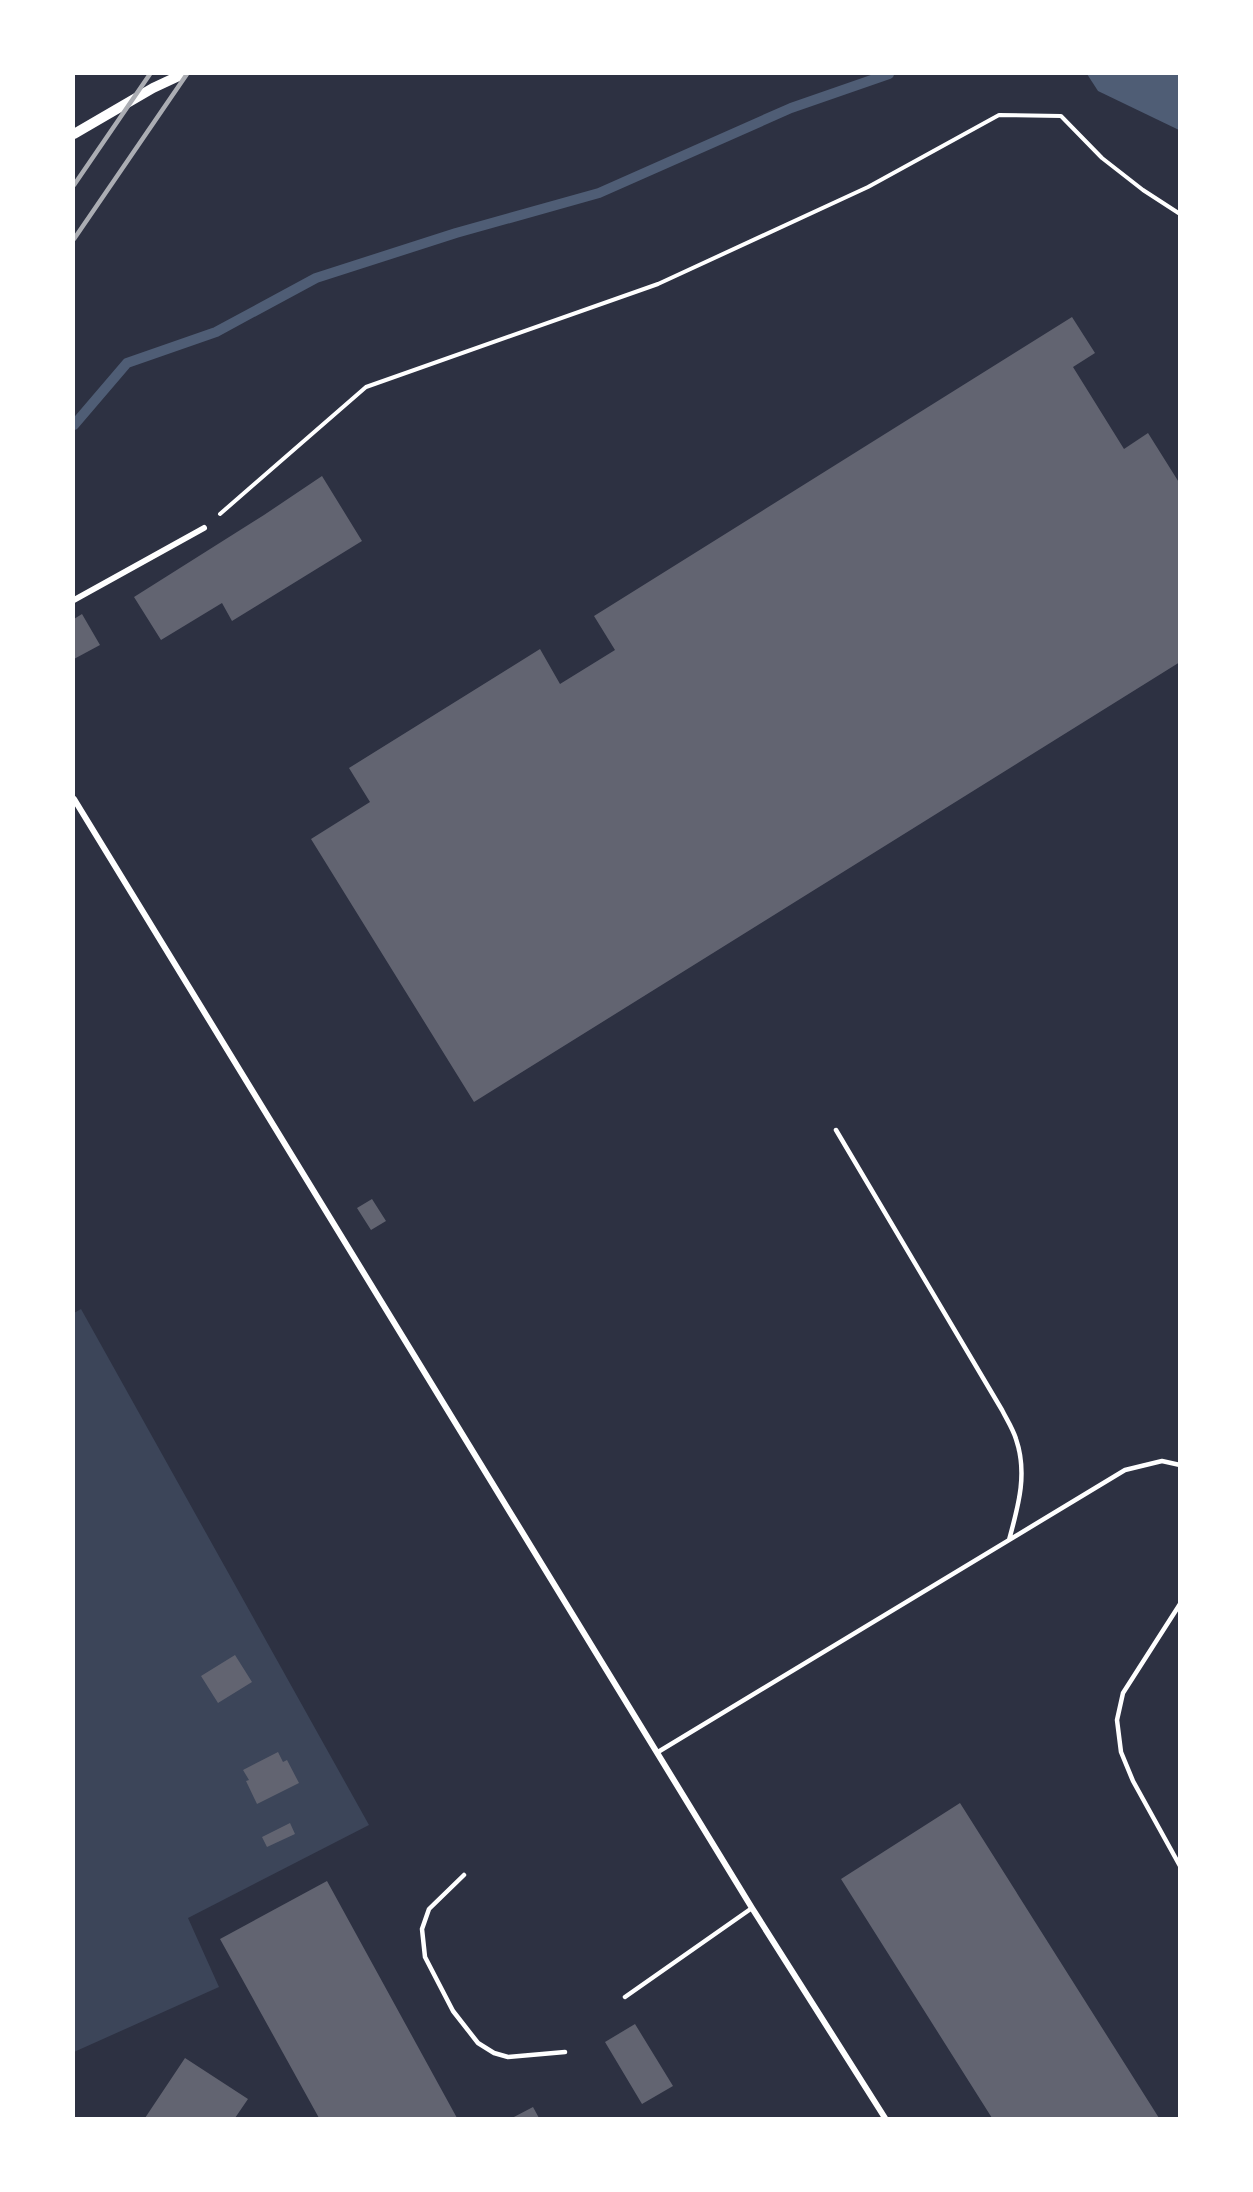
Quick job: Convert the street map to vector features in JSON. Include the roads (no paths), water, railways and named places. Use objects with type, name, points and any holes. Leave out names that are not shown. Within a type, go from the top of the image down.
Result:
[{"type":"street","points":[[74,134],[153,88],[183,74]]},
{"type":"street","points":[[74,600],[204,528]]},
{"type":"street","points":[[74,799],[752,1908],[885,2118]]},
{"type":"lane","points":[[836,1130],[1002,1410],[1017,1440],[1022,1470],[1021,1496],[1009,1540]]},
{"type":"lane","points":[[658,1752],[1125,1470],[1162,1461],[1179,1465]]},
{"type":"lane","points":[[1179,1604],[1123,1694],[1117,1720],[1121,1752],[1133,1781],[1179,1866]]},
{"type":"lane","points":[[464,1875],[429,1909],[422,1929],[424,1957],[453,2011],[478,2043],[494,2053],[508,2057],[565,2052]]},
{"type":"lane","points":[[625,1997],[752,1908]]},
{"type":"waterway","points":[[74,425],[127,363],[216,332],[316,278],[456,233],[599,193],[791,108],[889,74]]},
{"type":"railway","points":[[74,185],[150,74]]},
{"type":"railway","points":[[74,239],[187,74]]}]
